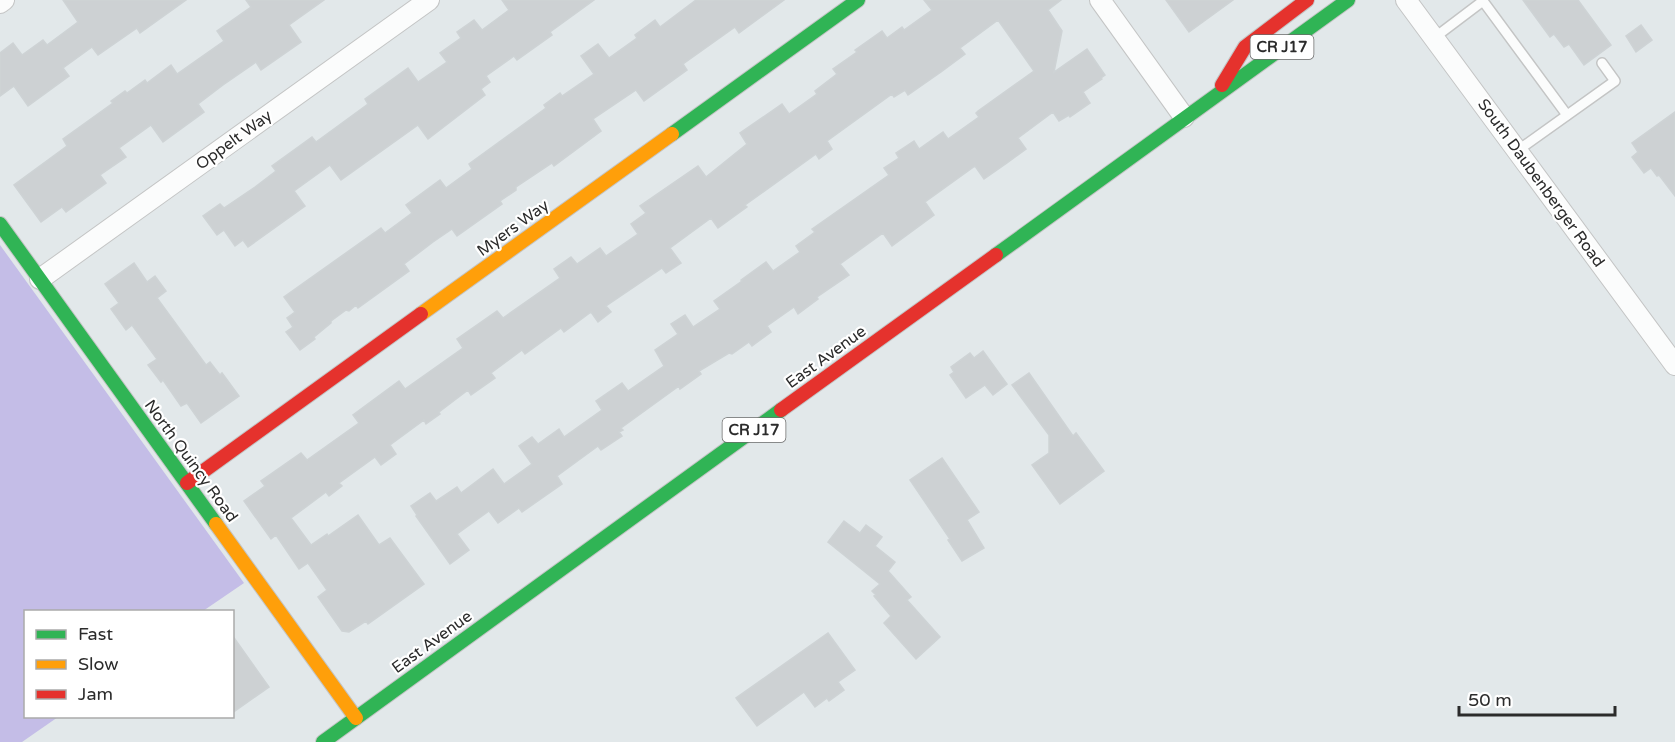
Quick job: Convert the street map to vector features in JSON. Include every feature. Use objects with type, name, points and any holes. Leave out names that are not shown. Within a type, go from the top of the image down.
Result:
[{"type":"street","points":[[0,3],[4,0]]},
{"type":"street","name":"Oppelt Way","points":[[40,279],[429,0]]},
{"type":"street","name":"Myers Way","points":[[187,483],[858,0]]},
{"type":"street","points":[[1100,0],[1185,117]]},
{"type":"street","points":[[1216,95],[1245,46],[1307,0]]},
{"type":"street","name":"East Avenue","points":[[323,742],[1348,0]]},
{"type":"street","name":"South Daubenberger Road","points":[[1406,0],[1675,365]]},
{"type":"street","name":"North Quincy Road","points":[[0,224],[356,718]]},
{"type":"lane","points":[[1434,38],[1483,1],[1567,115]]},
{"type":"lane","points":[[1517,151],[1615,81],[1602,63]]},
{"type":"shaded area","points":[[0,245],[244,583],[204,610],[24,610],[24,718],[57,718],[22,742],[0,742]]},
{"type":"building","points":[[63,0],[186,0],[140,33],[137,28],[98,55],[92,47],[63,68],[69,76],[28,106],[14,86],[0,96],[0,53],[13,43],[22,55],[43,40],[47,45],[78,22]]},
{"type":"building","points":[[246,0],[324,0],[289,25],[301,42],[261,70],[256,62],[223,85],[198,104],[204,112],[163,142],[151,125],[119,148],[126,157],[100,175],[106,183],[66,212],[62,207],[41,222],[14,185],[67,146],[63,139],[113,103],[111,101],[125,91],[127,93],[145,80],[147,83],[171,65],[177,74],[224,41],[217,31],[251,7]]},
{"type":"building","points":[[502,0],[594,0],[550,32],[552,35],[517,60],[514,56],[486,76],[490,82],[481,89],[485,95],[428,139],[418,125],[341,180],[330,165],[294,191],[305,206],[248,247],[243,240],[235,246],[224,230],[217,235],[203,216],[220,204],[224,208],[255,187],[276,171],[272,166],[312,137],[316,142],[368,104],[365,99],[408,68],[418,82],[447,62],[440,53],[461,38],[457,32],[474,20],[482,30],[509,10]]},
{"type":"building","points":[[696,0],[784,0],[739,33],[735,27],[683,64],[687,70],[644,101],[636,90],[593,119],[601,131],[554,166],[552,163],[516,187],[516,190],[500,201],[502,204],[457,236],[452,229],[433,242],[404,264],[409,271],[358,308],[356,305],[349,311],[346,310],[300,350],[286,332],[293,327],[287,318],[295,312],[284,297],[381,228],[385,233],[412,213],[406,205],[440,180],[446,188],[472,169],[469,164],[546,108],[544,105],[560,93],[562,96],[594,74],[581,56],[598,44],[609,58],[637,38],[635,35],[655,20],[660,27]]},
{"type":"building","points":[[924,0],[1061,0],[1048,10],[1062,31],[1054,72],[1087,49],[1105,75],[1083,92],[1090,103],[1070,117],[1069,115],[1059,121],[1053,112],[1018,138],[1026,149],[1007,163],[984,179],[975,166],[925,202],[934,215],[892,246],[883,233],[840,264],[849,275],[817,297],[818,299],[798,314],[794,307],[767,326],[771,332],[752,346],[749,342],[732,354],[729,353],[699,371],[701,374],[680,389],[679,386],[621,428],[623,430],[619,432],[622,436],[601,450],[598,446],[557,476],[562,484],[522,512],[519,508],[498,523],[489,511],[457,534],[469,550],[450,564],[411,506],[430,493],[436,501],[457,487],[461,493],[493,469],[504,484],[532,464],[519,446],[532,437],[538,444],[559,429],[564,437],[602,410],[596,401],[622,383],[628,391],[664,366],[655,350],[678,334],[671,324],[685,315],[693,327],[720,309],[714,301],[766,262],[773,271],[800,252],[796,246],[815,232],[812,229],[889,175],[884,168],[899,158],[896,153],[914,141],[919,149],[943,132],[948,139],[979,117],[976,113],[978,111],[1034,71],[998,20],[960,48],[965,54],[941,72],[908,95],[905,90],[894,97],[892,94],[827,141],[832,149],[819,159],[816,154],[745,205],[747,207],[718,228],[711,218],[670,248],[681,263],[666,273],[662,268],[606,306],[611,312],[598,322],[591,312],[564,332],[561,328],[525,354],[522,350],[491,373],[495,378],[471,395],[468,390],[426,424],[424,420],[390,445],[396,454],[381,465],[375,457],[339,483],[342,486],[329,496],[326,492],[291,518],[311,545],[358,515],[379,545],[390,538],[424,584],[368,624],[366,621],[349,632],[342,631],[318,597],[327,590],[308,563],[299,569],[276,535],[271,539],[244,501],[265,486],[261,481],[301,453],[307,460],[359,423],[353,415],[399,381],[405,389],[463,348],[457,339],[497,311],[503,318],[560,278],[554,269],[571,257],[577,264],[600,248],[606,256],[638,234],[631,224],[646,213],[640,206],[698,166],[706,177],[747,144],[740,133],[782,104],[789,114],[817,94],[815,91],[837,74],[833,69],[857,52],[855,50],[882,31],[887,38],[902,27],[904,30],[932,10]]},
{"type":"building","points":[[1166,0],[1233,0],[1189,32]]},
{"type":"building","points":[[1523,0],[1578,0],[1611,45],[1584,65],[1569,44],[1564,47],[1554,34],[1550,37]]},
{"type":"building","points":[[1641,25],[1652,40],[1636,52],[1626,36]]},
{"type":"building","points":[[1675,112],[1675,196],[1651,168],[1644,173],[1632,157],[1638,152],[1632,143]]},
{"type":"building","points":[[134,263],[147,282],[155,276],[166,291],[157,298],[206,365],[210,362],[220,375],[222,373],[239,396],[201,423],[187,403],[181,406],[163,380],[161,382],[148,365],[157,359],[132,325],[126,330],[111,309],[119,303],[105,284]]},
{"type":"building","points":[[983,351],[1007,384],[993,395],[985,385],[966,398],[950,375],[954,372],[951,367],[970,353],[974,358]]},
{"type":"building","points":[[1029,373],[1073,436],[1076,433],[1104,471],[1060,504],[1032,465],[1049,453],[1049,435],[1012,385]]},
{"type":"building","points":[[942,458],[979,512],[967,520],[984,548],[962,561],[910,480]]},
{"type":"building","points":[[844,521],[860,533],[866,525],[882,537],[875,546],[895,562],[888,571],[911,597],[907,600],[940,637],[916,659],[884,623],[891,616],[872,591],[880,584],[828,542]]},
{"type":"building","points":[[828,633],[855,670],[838,682],[844,690],[829,701],[827,698],[815,707],[804,692],[757,726],[736,698]]},
{"type":"building","points":[[234,638],[269,687],[234,712]]},
{"type":"traffic: fast","points":[[672,134],[858,0]]},
{"type":"traffic: fast","points":[[996,255],[1348,0]]},
{"type":"traffic: fast","points":[[0,224],[216,524]]},
{"type":"traffic: fast","points":[[323,742],[781,410]]},
{"type":"traffic: slow","points":[[421,314],[672,134]]},
{"type":"traffic: slow","points":[[216,524],[356,718]]},
{"type":"traffic: jam","points":[[1222,85],[1245,47],[1307,0]]},
{"type":"traffic: jam","points":[[781,410],[996,255]]},
{"type":"traffic: jam","points":[[187,483],[421,314]]}]
